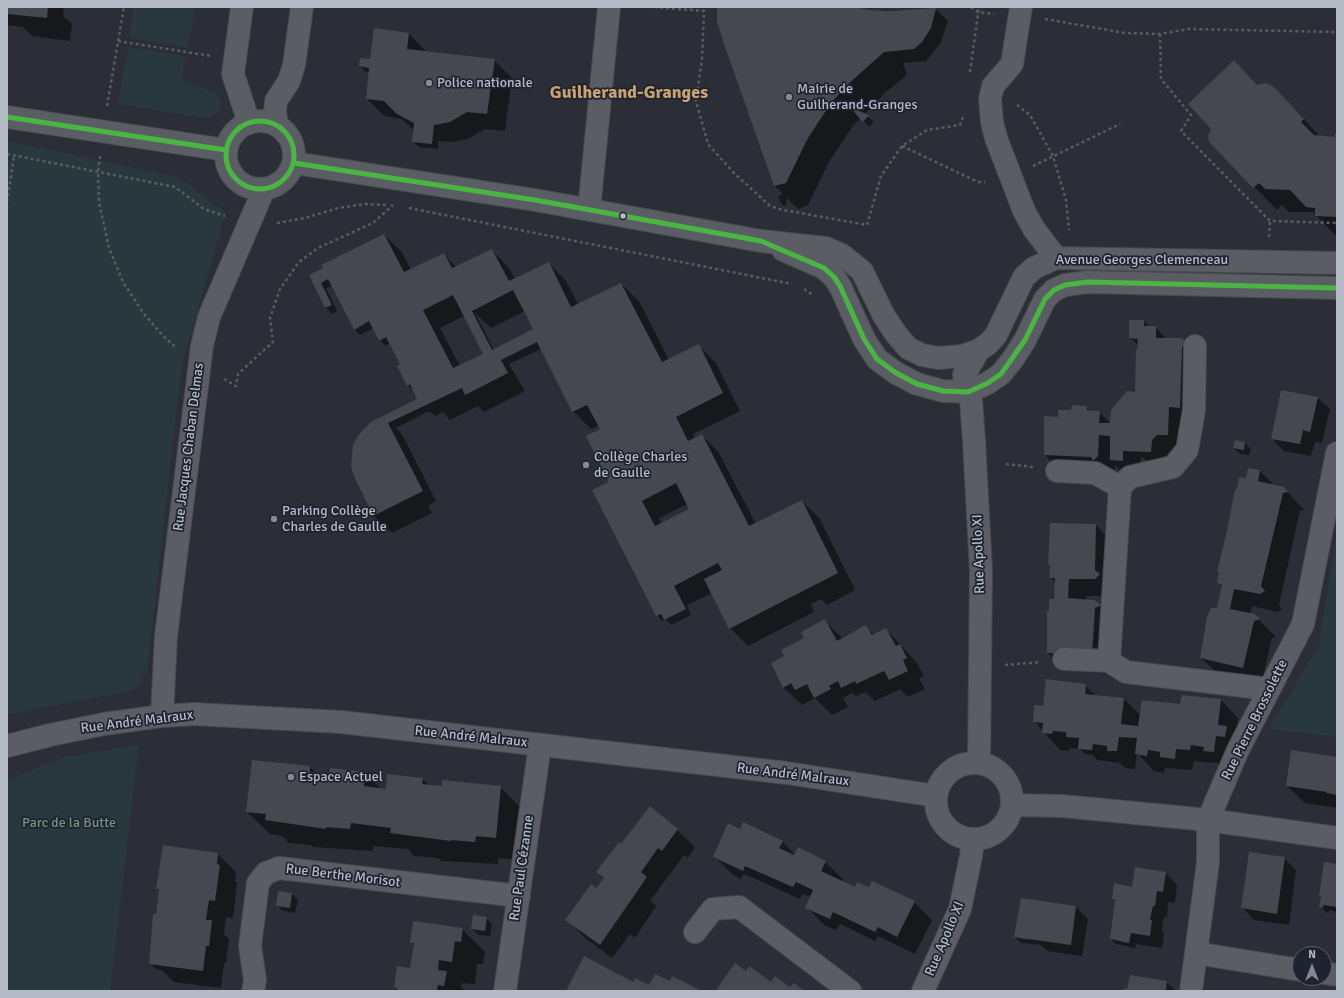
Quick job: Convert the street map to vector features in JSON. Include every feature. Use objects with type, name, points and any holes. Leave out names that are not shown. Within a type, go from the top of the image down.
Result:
[{"type":"street","points":[[242,7],[234,74],[249,123]]},
{"type":"street","points":[[277,125],[275,112],[276,101],[289,81],[294,64],[302,7]]},
{"type":"street","points":[[589,210],[609,7]]},
{"type":"street","points":[[1020,12],[1012,64],[993,86],[990,99],[996,138],[1024,211],[1034,229],[1056,258]]},
{"type":"street","points":[[7,117],[226,150]]},
{"type":"street","points":[[263,121],[277,125],[288,135],[294,149],[294,163],[290,173],[283,181],[264,189],[252,188],[240,183],[232,174],[227,162],[226,150],[230,138],[238,129],[249,123],[263,121]]},
{"type":"street","name":"Avenue Georges Clemenceau","points":[[294,163],[589,210],[761,240],[826,248],[842,255],[862,270],[884,316],[908,348],[922,355],[938,358],[962,356],[979,350],[988,344],[996,335],[1024,277],[1034,268],[1056,258],[1337,263]]},
{"type":"street","name":"Rue Jacques Chaban Delmas","points":[[162,716],[166,629],[200,365],[209,317],[264,189]]},
{"type":"street","name":"Avenue Georges Clemenceau","points":[[761,240],[824,268],[834,276],[864,339],[877,359],[896,373],[917,384],[943,391],[968,392],[988,383],[1001,374],[1025,340],[1045,299],[1054,290],[1065,285],[1088,282],[1337,288]]},
{"type":"street","points":[[1109,661],[1120,487],[1130,478],[1173,467],[1187,450],[1194,410],[1195,346]]},
{"type":"street","name":"Rue Apollo XI","points":[[979,350],[964,375],[971,400],[980,556],[981,663],[979,763]]},
{"type":"street","name":"Rue Pierre Brossolette","points":[[1191,991],[1208,862],[1208,820],[1238,750],[1303,624],[1337,453]]},
{"type":"street","points":[[1057,470],[1095,473],[1120,487]]},
{"type":"street","points":[[1064,660],[1109,661],[1126,672],[1269,690]]},
{"type":"street","name":"Rue André Malraux","points":[[7,746],[50,735],[104,724],[162,716],[195,714],[325,721],[787,773],[936,796]]},
{"type":"street","name":"Rue Paul Cézanne","points":[[505,991],[540,745]]},
{"type":"street","points":[[979,763],[992,768],[1003,777],[1010,790],[1012,804],[1008,818],[999,830],[987,837],[973,840],[961,837],[949,831],[941,821],[936,809],[936,796],[941,782],[950,771],[964,765],[979,763]]},
{"type":"street","points":[[1012,804],[1062,806],[1208,820],[1337,838]]},
{"type":"street","name":"Rue Apollo XI","points":[[923,991],[960,909],[973,840]]},
{"type":"street","name":"Rue Berthe Morisot","points":[[253,991],[255,980],[250,946],[258,883],[266,873],[279,868],[519,896]]},
{"type":"street","points":[[695,932],[712,909],[739,907],[850,991]]},
{"type":"street","points":[[1196,953],[1292,969]]},
{"type":"path","points":[[124,7],[103,132],[98,172],[99,202],[108,240],[123,282],[144,314],[166,339],[200,365],[236,386],[238,374],[272,342],[270,318],[280,290],[299,262],[318,248],[373,222],[393,205]]},
{"type":"path","points":[[654,7],[704,11]]},
{"type":"path","points":[[703,7],[702,59],[696,102],[708,144],[732,172],[769,205],[778,209],[867,225],[881,176],[902,146],[927,130],[960,126],[965,110]]},
{"type":"path","points":[[970,73],[979,7]]},
{"type":"path","points":[[1020,12],[1125,33],[1160,34],[1188,29],[1337,32]]},
{"type":"path","points":[[1160,34],[1161,79],[1191,115],[1181,131],[1270,221],[1337,223]]},
{"type":"path","points":[[118,41],[235,60]]},
{"type":"path","points":[[990,99],[1016,105],[1030,115],[1053,156],[1066,200],[1069,230]]},
{"type":"path","points":[[1026,169],[1120,124]]},
{"type":"path","points":[[902,146],[978,182],[990,182]]},
{"type":"path","points":[[7,154],[175,187],[204,209],[219,215],[251,222],[276,223],[305,218],[338,208],[365,204],[393,205],[401,207]]},
{"type":"path","points":[[7,202],[14,156]]},
{"type":"path","points":[[408,208],[796,284]]},
{"type":"path","points":[[1269,240],[1270,221]]},
{"type":"path","points":[[802,288],[813,295]]},
{"type":"path","points":[[981,663],[1002,665],[1064,660]]},
{"type":"green space","points":[[134,7],[195,7],[188,48],[129,38]]},
{"type":"green space","points":[[128,47],[185,56],[182,80],[216,93],[222,103],[222,107],[218,113],[205,118],[118,104]]},
{"type":"green space","points":[[7,141],[179,177],[226,213],[182,364],[147,672],[135,690],[7,715]]},
{"type":"green space","points":[[1337,530],[1337,737],[1269,729],[1319,645]]},
{"type":"green space","name":"Parc de la Butte","points":[[139,745],[110,991],[7,991],[7,780],[64,757]]},
{"type":"building","points":[[7,7],[48,7],[47,18],[7,14]]},
{"type":"building","name":"Mairie de Guilherand-Granges","points":[[717,7],[852,7],[888,11],[936,8],[931,28],[922,42],[914,49],[884,52],[846,86],[831,103],[808,138],[786,183],[774,186],[723,41],[717,21]]},
{"type":"building","name":"Police nationale","points":[[374,28],[409,33],[407,49],[495,59],[487,114],[467,112],[450,122],[434,125],[432,144],[412,142],[414,123],[397,114],[384,101],[366,99],[369,68],[359,66],[360,58],[370,59]]},
{"type":"building","points":[[1234,60],[1257,85],[1266,83],[1275,88],[1304,119],[1301,122],[1314,135],[1335,137],[1335,133],[1337,133],[1337,217],[1315,216],[1315,208],[1306,207],[1290,190],[1265,189],[1259,183],[1253,188],[1209,142],[1208,135],[1211,129],[1188,104]]},
{"type":"building","points":[[848,105],[859,111],[869,115],[863,122]]},
{"type":"building","points":[[384,234],[404,272],[444,253],[452,268],[492,249],[509,281],[549,262],[571,307],[621,283],[662,362],[699,344],[723,393],[676,417],[688,441],[702,434],[749,526],[802,500],[838,573],[729,629],[704,579],[722,570],[718,563],[674,586],[686,609],[664,620],[661,614],[656,616],[592,490],[609,482],[586,436],[600,429],[587,405],[572,412],[537,342],[501,360],[508,373],[465,395],[462,388],[388,423],[423,491],[373,516],[354,476],[351,466],[353,445],[360,433],[371,422],[417,399],[410,384],[407,386],[397,366],[400,364],[386,337],[379,341],[369,321],[354,330],[328,279],[321,283],[332,305],[325,308],[309,275],[323,268],[321,265]],"holes":[[[513,290],[533,329],[492,350],[472,311]],[[453,295],[483,354],[453,368],[423,310]],[[676,483],[689,509],[655,526],[642,501]]]},
{"type":"building","points":[[1129,320],[1144,320],[1144,326],[1156,326],[1156,338],[1182,338],[1187,344],[1182,347],[1180,408],[1169,407],[1168,435],[1157,435],[1152,440],[1151,452],[1123,451],[1123,461],[1110,460],[1110,436],[1099,435],[1098,456],[1093,461],[1091,457],[1044,455],[1044,416],[1058,417],[1058,410],[1071,410],[1072,405],[1087,406],[1087,410],[1100,411],[1099,423],[1110,423],[1111,410],[1127,391],[1135,392],[1136,350],[1138,339],[1129,338]]},
{"type":"building","points":[[1281,390],[1318,397],[1310,432],[1303,430],[1300,444],[1271,439]]},
{"type":"building","points":[[1235,440],[1245,442],[1244,450],[1233,448]]},
{"type":"building","points":[[1248,468],[1260,470],[1258,481],[1284,487],[1288,492],[1283,493],[1261,586],[1265,591],[1260,594],[1234,589],[1230,609],[1255,614],[1260,619],[1254,621],[1243,668],[1200,658],[1207,617],[1211,608],[1217,608],[1222,585],[1217,583],[1219,572],[1217,572],[1235,489],[1237,489],[1239,477],[1246,478]]},
{"type":"building","points":[[1050,523],[1096,524],[1095,570],[1100,574],[1095,579],[1069,579],[1068,598],[1094,600],[1101,605],[1095,608],[1092,655],[1047,653],[1047,611],[1049,611],[1049,599],[1054,599],[1055,578],[1049,578],[1050,565],[1048,564]]},
{"type":"building","points":[[825,619],[837,641],[866,625],[872,635],[886,628],[896,646],[900,644],[907,658],[903,660],[908,671],[889,680],[884,671],[856,684],[855,681],[841,688],[838,681],[829,686],[831,689],[814,698],[807,684],[795,690],[791,683],[783,688],[771,663],[784,656],[781,650],[804,638],[801,632]]},
{"type":"building","points":[[1046,679],[1086,684],[1085,694],[1124,698],[1121,724],[1138,726],[1142,700],[1180,704],[1182,695],[1221,699],[1218,725],[1227,726],[1225,737],[1216,736],[1214,752],[1203,751],[1204,747],[1191,745],[1190,750],[1176,749],[1175,759],[1160,757],[1160,752],[1148,750],[1147,756],[1135,754],[1137,738],[1119,737],[1117,751],[1107,751],[1107,746],[1093,744],[1092,750],[1078,749],[1079,738],[1066,737],[1066,732],[1053,731],[1052,734],[1042,733],[1043,723],[1033,722],[1034,705],[1043,706]]},
{"type":"building","points":[[1291,750],[1337,757],[1337,795],[1326,793],[1327,792],[1286,786]]},
{"type":"building","points":[[252,760],[310,766],[310,772],[329,774],[330,768],[365,772],[364,786],[386,789],[387,774],[423,778],[422,784],[442,786],[442,780],[501,786],[496,838],[476,836],[475,842],[451,841],[390,833],[391,828],[351,823],[350,829],[326,827],[326,829],[265,820],[266,814],[246,812]]},
{"type":"building","points":[[650,806],[678,829],[662,851],[658,848],[641,872],[647,877],[600,945],[565,920],[591,884],[596,888],[604,878],[596,872],[619,842],[621,844]]},
{"type":"building","points":[[743,822],[783,841],[779,848],[794,855],[798,847],[826,861],[821,871],[855,887],[857,882],[869,887],[872,881],[915,901],[897,937],[878,927],[875,932],[833,912],[830,919],[805,908],[813,890],[796,882],[793,887],[745,866],[743,871],[713,857],[728,823],[740,829]]},
{"type":"building","points":[[163,845],[218,853],[217,864],[220,865],[215,901],[209,900],[206,920],[212,920],[209,946],[206,946],[203,971],[149,964],[153,914],[156,914],[159,889],[156,889]]},
{"type":"building","points":[[1249,852],[1285,857],[1277,914],[1241,908]]},
{"type":"building","points":[[1324,862],[1337,864],[1337,907],[1323,905],[1323,908],[1319,907],[1321,896],[1319,896]]},
{"type":"building","points":[[1135,867],[1166,872],[1163,892],[1157,891],[1155,906],[1153,906],[1150,920],[1152,920],[1150,936],[1131,933],[1129,943],[1110,939],[1115,900],[1112,899],[1114,883],[1132,887]]},
{"type":"building","points":[[278,891],[292,893],[290,908],[276,906]]},
{"type":"building","points":[[1021,898],[1076,906],[1071,945],[1014,937]]},
{"type":"building","points":[[473,915],[487,917],[485,931],[471,929]]},
{"type":"building","points":[[413,921],[463,928],[461,942],[455,941],[452,962],[439,960],[438,970],[447,971],[444,986],[438,985],[437,991],[396,991],[397,988],[394,987],[397,966],[410,968],[414,943],[410,943]]},
{"type":"building","points":[[584,956],[633,982],[635,978],[649,985],[655,974],[670,981],[672,976],[698,989],[697,991],[566,991]]},
{"type":"building","points":[[735,963],[746,971],[749,966],[771,982],[775,976],[790,987],[794,983],[804,991],[716,990]]},
{"type":"building","points":[[1130,975],[1167,981],[1166,991],[1123,991],[1123,989],[1127,989]]},
{"type":"transit line","points":[[7,117],[226,150]]},
{"type":"transit line","points":[[260,121],[273,124],[284,131],[291,142],[294,155],[291,168],[284,179],[273,186],[260,189],[247,186],[236,179],[229,168],[226,155],[229,142],[236,131],[247,124],[260,121]]},
{"type":"transit line","points":[[294,163],[535,200],[761,241],[824,268],[834,277],[840,286],[864,339],[877,359],[896,373],[917,384],[943,391],[968,392],[988,383],[1001,374],[1025,340],[1045,299],[1054,290],[1065,285],[1088,282],[1337,288]]},
{"type":"place","name":"Police nationale","points":[[429,83]]},
{"type":"place","name":"Mairie de Guilherand-Granges","points":[[789,97]]},
{"type":"place","name":"Collège Charles de Gaulle","points":[[586,465]]},
{"type":"place","name":"Parking Collège Charles de Gaulle","points":[[274,519]]},
{"type":"place","name":"Espace Actuel","points":[[291,777]]},
{"type":"district","name":"Guilherand-Granges","points":[[629,93]]}]
